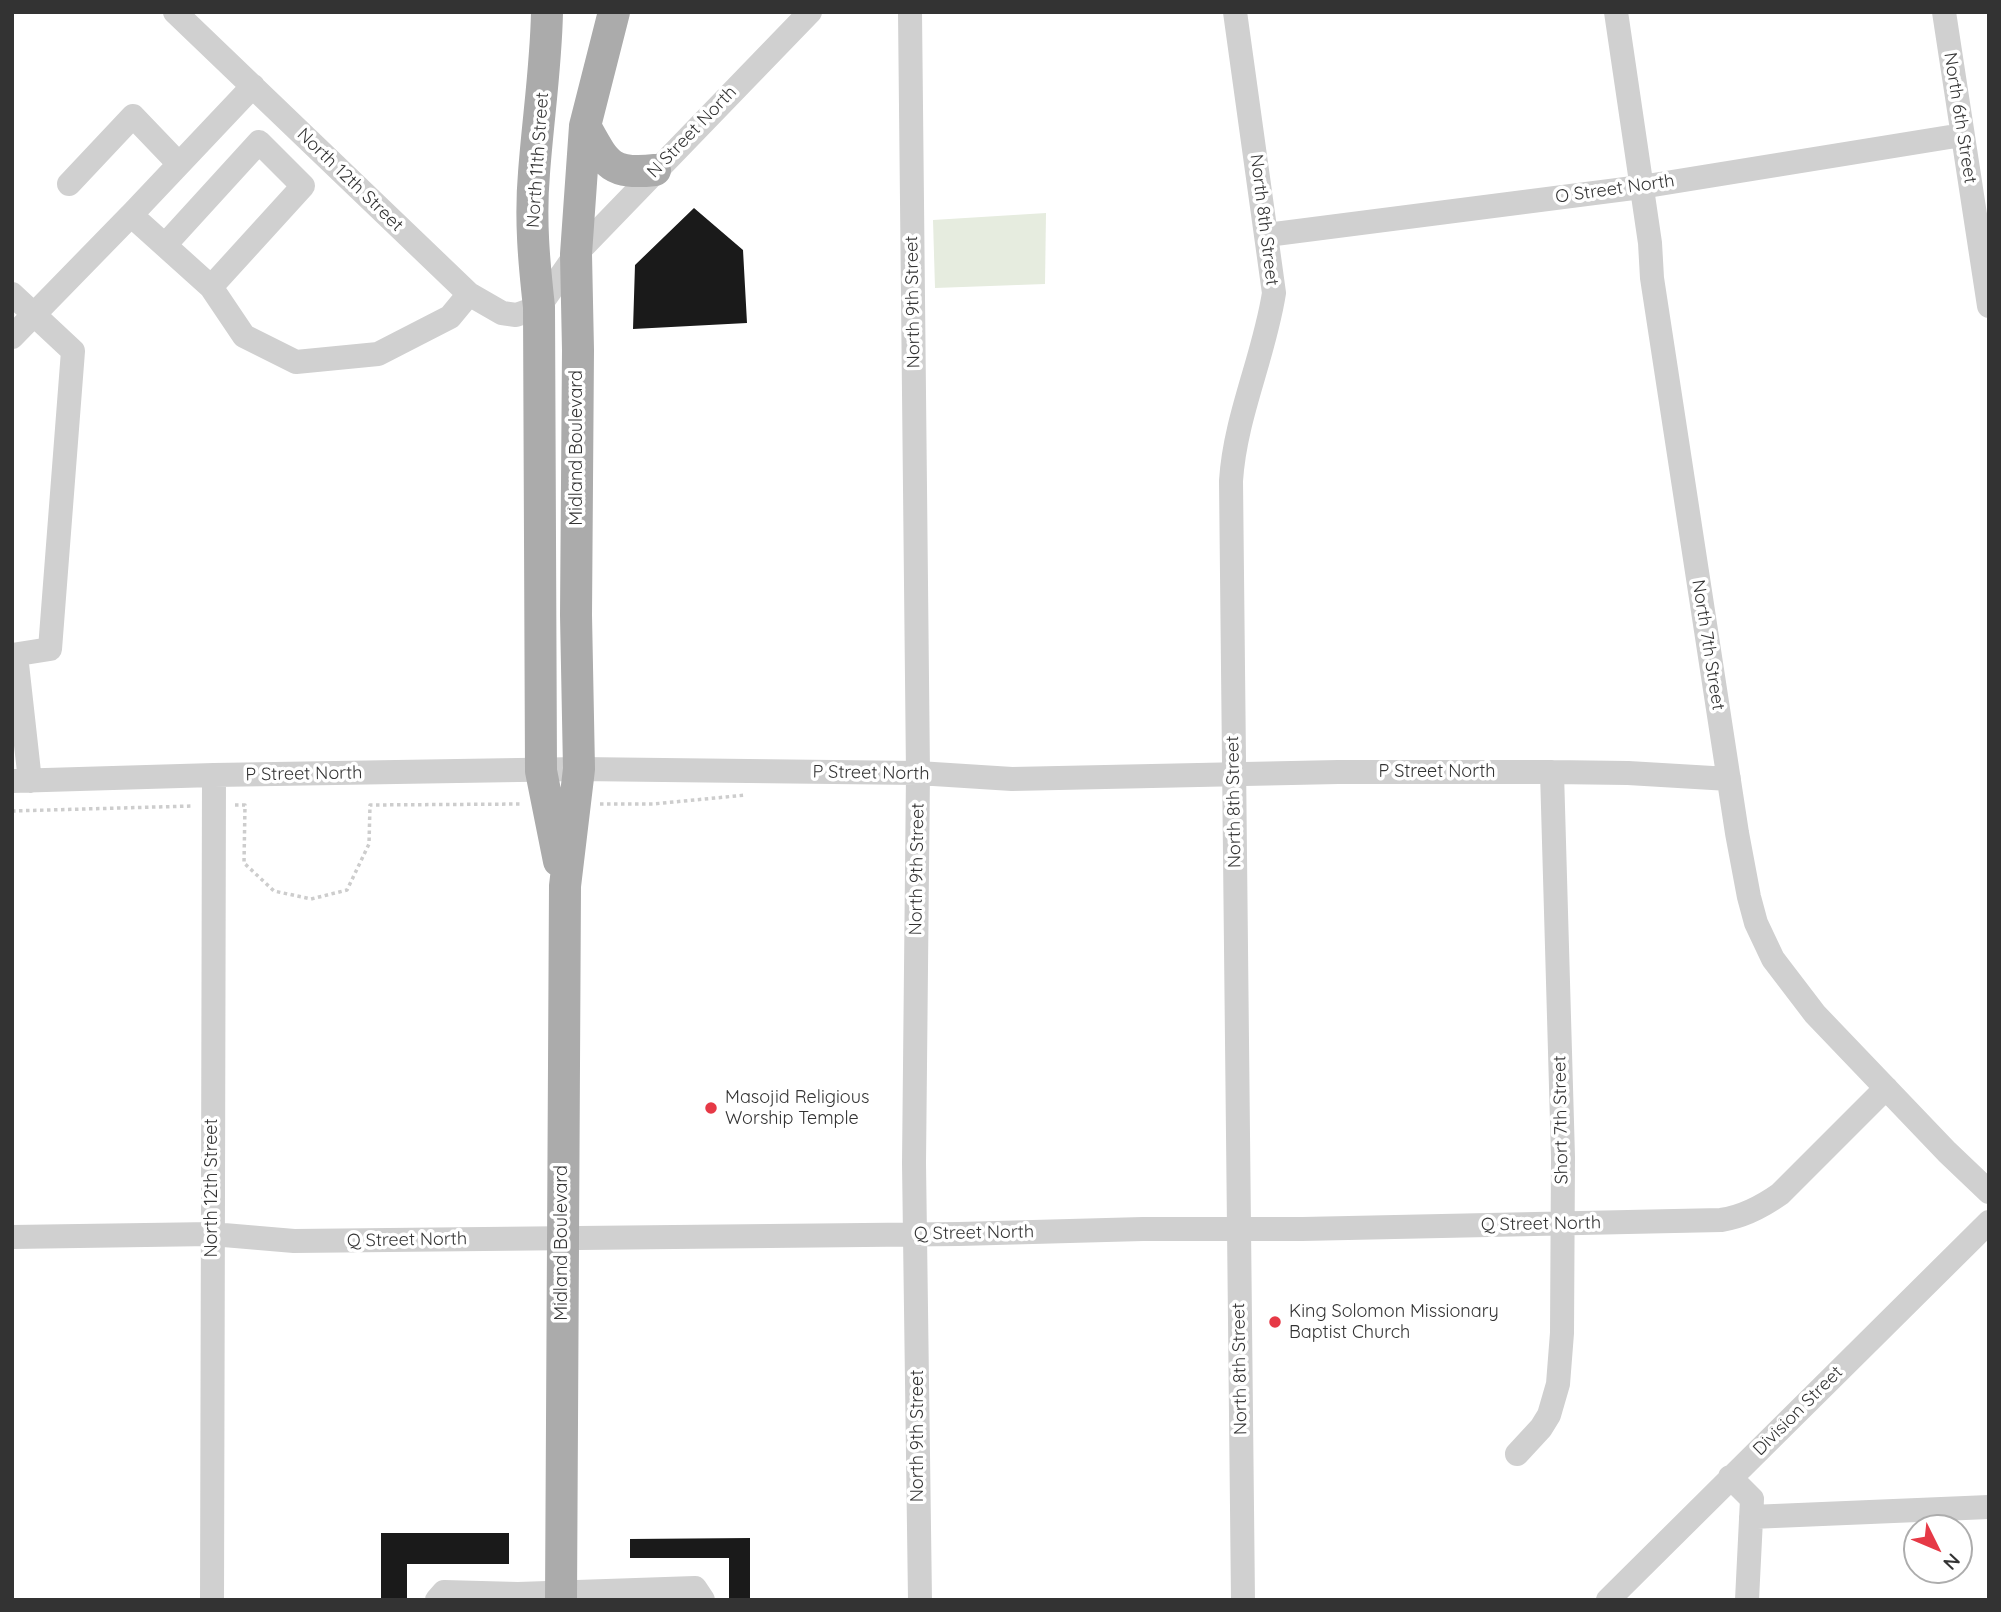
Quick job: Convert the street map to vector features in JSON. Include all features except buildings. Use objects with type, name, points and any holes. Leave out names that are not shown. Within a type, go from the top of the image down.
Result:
[{"type":"main road","name":"North 11th Street","points":[[539,307],[532,231],[534,174],[547,50],[547,12]]},
{"type":"main road","name":"Midland Boulevard","points":[[561,1596],[565,886],[579,769],[576,615],[576,254],[586,126],[614,12]]},
{"type":"main road","points":[[586,126],[596,146],[616,169],[631,173],[655,170]]},
{"type":"main road","name":"Midland Boulevard","points":[[539,307],[541,771],[565,886]]},
{"type":"street","name":"North 12th Street","points":[[175,12],[469,294],[502,313],[516,315],[539,307]]},
{"type":"street","name":"N Street North","points":[[539,307],[576,254],[810,12]]},
{"type":"street","name":"North 9th Street","points":[[909,12],[918,773],[915,1150],[920,1600]]},
{"type":"street","name":"North 8th Street","points":[[1235,12],[1274,293],[1265,339],[1232,453],[1231,481],[1243,1600]]},
{"type":"street","name":"North 7th Street","points":[[1616,12],[1650,243],[1652,278],[1749,897],[1763,940],[1773,959],[1815,1014],[1989,1192]]},
{"type":"street","name":"North 6th Street","points":[[1944,12],[1989,306]]},
{"type":"street","points":[[12,337],[253,86]]},
{"type":"street","points":[[69,184],[133,116],[179,164]]},
{"type":"street","points":[[272,154],[296,128]]},
{"type":"street","name":"O Street North","points":[[1267,235],[1641,187],[1962,135]]},
{"type":"street","points":[[164,245],[259,142],[303,186],[211,287]]},
{"type":"street","points":[[131,215],[211,287],[244,336],[296,362],[379,354],[450,317],[469,294]]},
{"type":"street","points":[[12,294],[73,351],[50,649],[14,655],[21,781]]},
{"type":"street","name":"P Street North","points":[[21,781],[579,769],[918,773],[1012,779],[1552,772],[1729,779]]},
{"type":"street","name":"Short 7th Street","points":[[1517,1454],[1545,1422],[1558,1384],[1562,1333],[1563,1224],[1552,772]]},
{"type":"street","name":"North 12th Street","points":[[212,1600],[214,775]]},
{"type":"street","name":"Q Street North","points":[[12,1237],[212,1234],[294,1241],[916,1234],[1731,1219],[1769,1202],[1780,1194],[1886,1088]]},
{"type":"street","name":"Division Street","points":[[1608,1600],[1989,1222]]},
{"type":"street","points":[[1730,1478],[1752,1499],[1747,1600]]},
{"type":"street","points":[[1751,1517],[1989,1507]]},
{"type":"street","points":[[437,1600],[444,1592],[471,1597],[518,1597],[660,1594],[695,1588],[703,1600]]},
{"type":"shaded area","points":[[1046,213],[1045,284],[935,288],[933,220]]},
{"type":"place","name":"Masojid Religious Worship Temple","points":[[711,1108]]},
{"type":"place","name":"King Solomon Missionary Baptist Church","points":[[1275,1322]]}]
